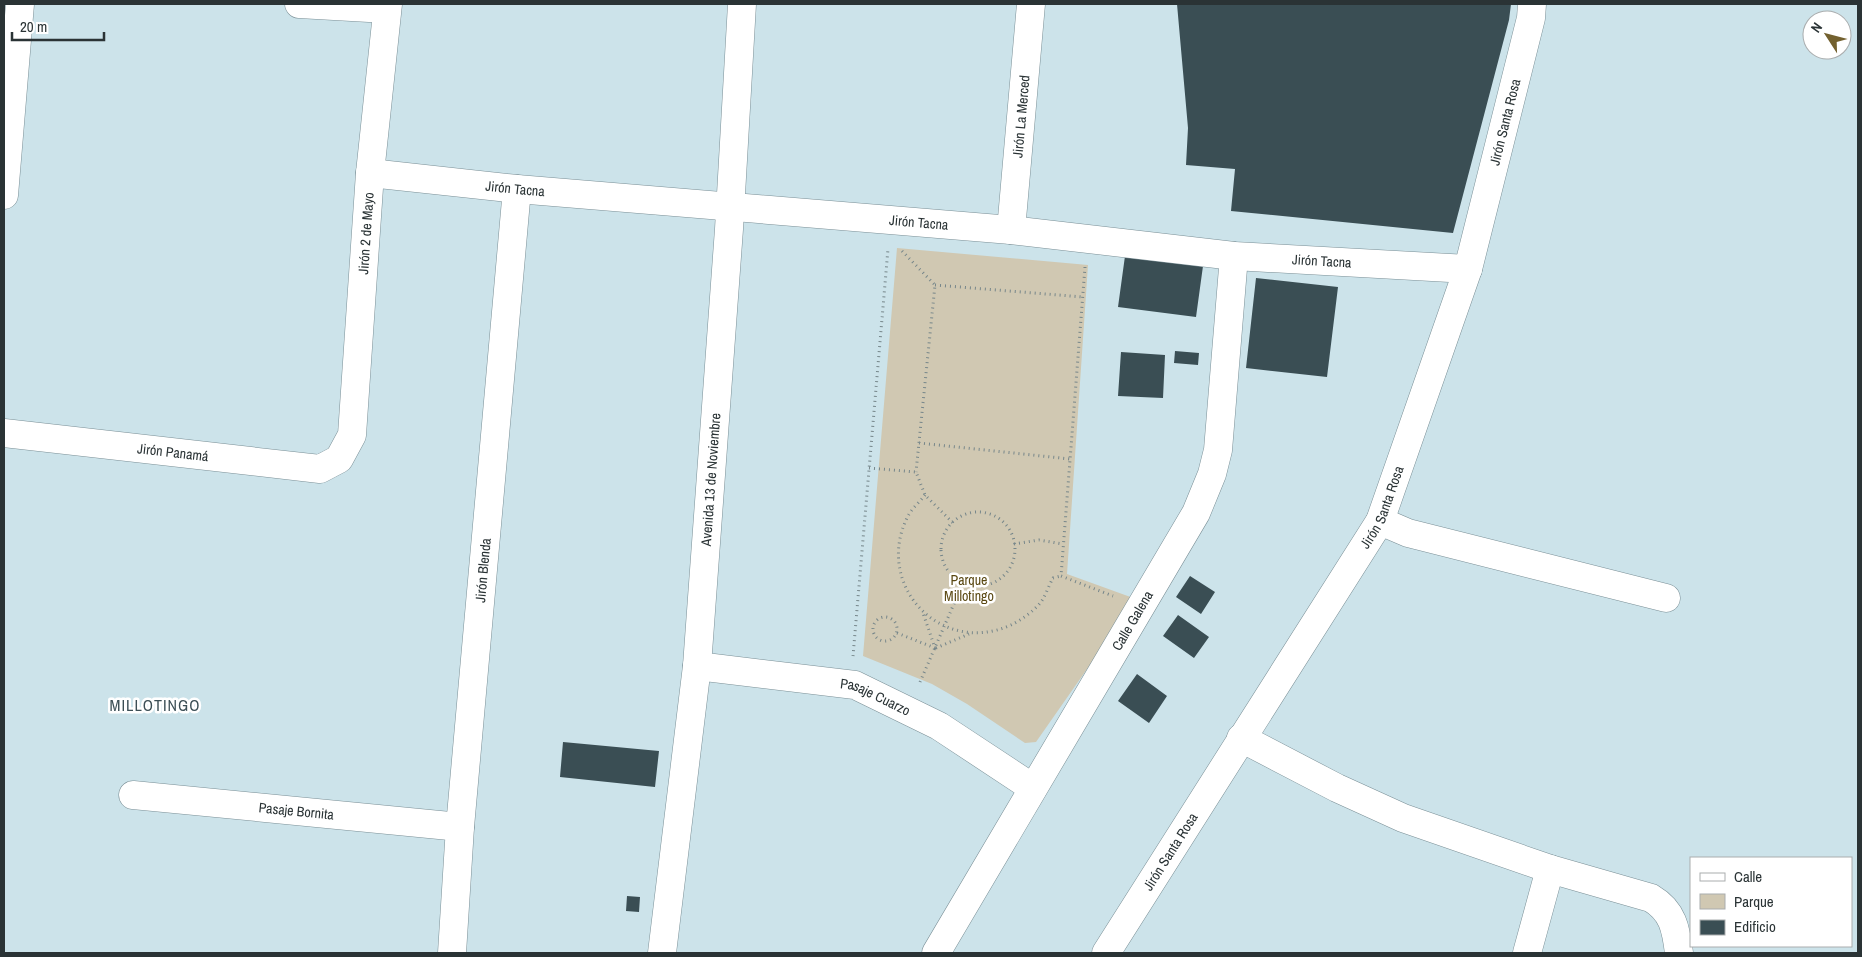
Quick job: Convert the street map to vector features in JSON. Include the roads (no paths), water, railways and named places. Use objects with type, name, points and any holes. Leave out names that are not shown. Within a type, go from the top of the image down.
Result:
[{"type":"street","points":[[4,195],[20,4]]},
{"type":"street","points":[[299,4],[387,6]]},
{"type":"street","name":"Avenida 13 de Noviembre","points":[[662,953],[697,666],[730,206],[742,4]]},
{"type":"street","name":"Jirón La Merced","points":[[1011,230],[1031,4]]},
{"type":"street","name":"Jirón Santa Rosa","points":[[1106,953],[1380,521],[1468,269],[1531,18],[1532,4]]},
{"type":"street","name":"Jirón 2 de Mayo","points":[[339,459],[352,435],[370,172],[387,6]]},
{"type":"street","name":"Jirón Tacna","points":[[370,172],[517,189],[1011,230],[1234,256],[1468,269]]},
{"type":"street","name":"Jirón Blenda","points":[[452,953],[460,827],[517,189]]},
{"type":"street","name":"Calle Galena","points":[[936,953],[1196,513],[1212,474],[1218,450],[1234,256]]},
{"type":"street","name":"Jirón Panamá","points":[[4,433],[320,468],[339,459]]},
{"type":"street","points":[[1380,521],[1408,533],[1666,598]]},
{"type":"street","name":"Pasaje Cuarzo","points":[[697,666],[854,685],[940,726],[1033,788]]},
{"type":"street","points":[[1241,738],[1337,788],[1403,818],[1550,869],[1651,898],[1662,904],[1670,914],[1675,927],[1679,953]]},
{"type":"street","name":"Pasaje Bornita","points":[[133,795],[460,827]]},
{"type":"street","points":[[1527,953],[1550,869]]},
{"type":"district","name":"MILLOTINGO","points":[[155,705]]},
{"type":"park label","name":"Parque Millotingo","points":[[969,588]]}]
